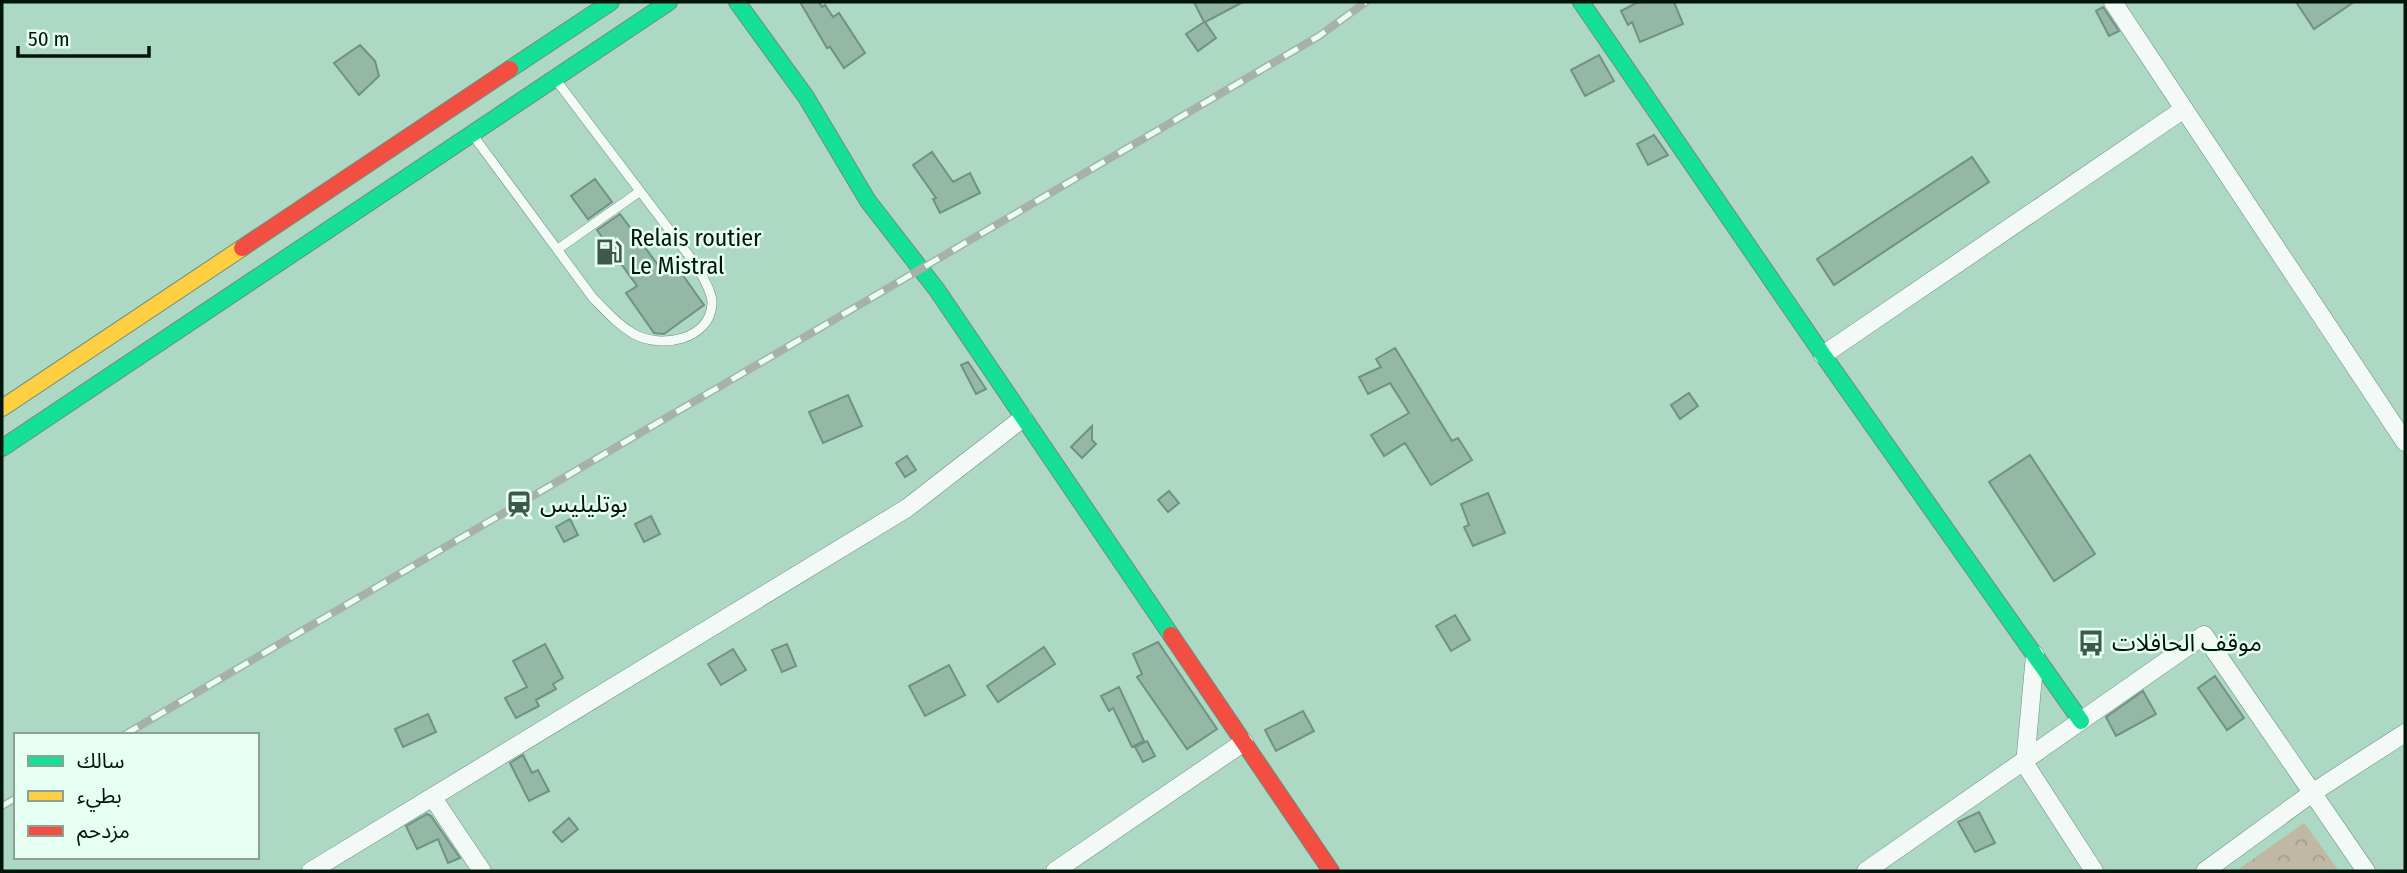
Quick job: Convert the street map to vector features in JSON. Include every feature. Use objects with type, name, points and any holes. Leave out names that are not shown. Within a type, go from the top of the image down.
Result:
[{"type":"main road","points":[[2,408],[611,2]]},
{"type":"main road","points":[[2,448],[669,2]]},
{"type":"main road","points":[[737,2],[806,97],[868,201],[937,290],[1331,871]]},
{"type":"main road","points":[[1581,2],[1823,355],[2081,721]]},
{"type":"street","points":[[2113,2],[2405,442]]},
{"type":"street","points":[[1823,355],[2184,109]]},
{"type":"street","points":[[311,871],[907,508],[1023,418]]},
{"type":"street","points":[[1866,871],[2204,635],[2367,871]]},
{"type":"street","points":[[2035,655],[2025,764],[2094,871]]},
{"type":"street","points":[[2205,871],[2312,793],[2405,733]]},
{"type":"street","points":[[1055,871],[1244,742]]},
{"type":"street","points":[[433,798],[482,871]]},
{"type":"lane","points":[[472,134],[593,298],[614,320],[636,335],[678,340],[699,330],[710,318],[713,300],[699,269],[555,79]]},
{"type":"lane","points":[[558,249],[639,192]]},
{"type":"green space","points":[[2304,823],[2339,871],[2236,871]]},
{"type":"building","points":[[800,2],[819,2],[822,7],[825,5],[833,17],[839,13],[865,53],[844,68],[830,47],[827,48]]},
{"type":"building","points":[[1194,2],[1243,2],[1205,22],[1216,38],[1198,51],[1186,34],[1204,22]]},
{"type":"building","points":[[1638,2],[1674,2],[1683,24],[1640,42],[1632,22],[1628,25],[1621,11]]},
{"type":"building","points":[[2296,2],[2354,2],[2314,29]]},
{"type":"building","points":[[2103,7],[2119,31],[2109,36],[2096,11]]},
{"type":"building","points":[[360,45],[375,61],[379,76],[359,95],[334,63]]},
{"type":"building","points":[[1599,55],[1614,81],[1585,96],[1571,70]]},
{"type":"building","points":[[1654,135],[1668,155],[1648,165],[1637,144]]},
{"type":"building","points":[[932,152],[953,182],[970,173],[980,193],[940,213],[933,199],[936,198],[913,165]]},
{"type":"building","points":[[1972,157],[1989,182],[1834,285],[1817,259]]},
{"type":"building","points":[[595,179],[612,202],[588,219],[571,196]]},
{"type":"building","points":[[620,214],[661,269],[672,260],[704,305],[664,334],[654,333],[626,293],[637,286],[597,230]]},
{"type":"building","points":[[1395,348],[1452,441],[1458,438],[1472,460],[1431,485],[1405,443],[1384,456],[1371,435],[1409,413],[1390,383],[1368,394],[1359,377],[1381,367],[1376,359]]},
{"type":"building","points":[[968,362],[986,389],[976,394],[961,365]]},
{"type":"building","points":[[1689,393],[1698,406],[1680,419],[1671,405]]},
{"type":"building","points":[[848,395],[862,426],[823,443],[809,412]]},
{"type":"building","points":[[1092,426],[1092,440],[1096,444],[1082,458],[1071,447]]},
{"type":"building","points":[[2030,455],[2095,554],[2054,581],[1989,482]]},
{"type":"building","points":[[907,456],[916,470],[905,477],[896,463]]},
{"type":"building","points":[[1169,491],[1179,503],[1168,512],[1158,500]]},
{"type":"building","points":[[1488,493],[1505,533],[1473,546],[1464,527],[1469,525],[1461,504]]},
{"type":"building","points":[[651,516],[660,534],[644,542],[635,524]]},
{"type":"building","points":[[570,519],[578,535],[564,542],[556,527]]},
{"type":"building","points":[[1455,615],[1470,640],[1451,651],[1436,626]]},
{"type":"building","points":[[1158,642],[1217,729],[1187,749],[1137,677],[1142,674],[1133,654]]},
{"type":"building","points":[[545,644],[563,678],[553,684],[556,689],[536,700],[539,706],[516,718],[505,698],[527,687],[513,661]]},
{"type":"building","points":[[787,644],[796,666],[782,672],[772,650]]},
{"type":"building","points":[[1044,647],[1055,664],[998,702],[987,686]]},
{"type":"building","points":[[733,649],[746,670],[721,685],[708,664]]},
{"type":"building","points":[[949,665],[965,695],[925,716],[909,686]]},
{"type":"building","points":[[2215,676],[2244,718],[2227,730],[2198,688]]},
{"type":"building","points":[[1119,687],[1144,741],[1132,747],[1113,708],[1109,711],[1101,696]]},
{"type":"building","points":[[2143,691],[2156,714],[2116,736],[2106,717]]},
{"type":"building","points":[[1303,711],[1314,731],[1276,751],[1265,730]]},
{"type":"building","points":[[428,714],[436,732],[403,747],[395,729]]},
{"type":"building","points":[[1147,741],[1155,756],[1143,762],[1135,747]]},
{"type":"building","points":[[523,755],[532,773],[538,770],[549,791],[529,801],[510,763]]},
{"type":"building","points":[[1979,812],[1995,843],[1975,852],[1958,822]]},
{"type":"building","points":[[427,814],[460,858],[448,863],[438,839],[417,849],[406,826]]},
{"type":"building","points":[[569,818],[578,829],[562,842],[553,832]]},
{"type":"railway","points":[[127,733],[1319,36],[1366,2]]},
{"type":"railway","points":[[2,806],[14,799]]},
{"type":"traffic: fast","points":[[510,69],[611,2]]},
{"type":"traffic: fast","points":[[2,448],[669,2]]},
{"type":"traffic: fast","points":[[737,2],[806,97],[868,201],[937,290],[1171,635]]},
{"type":"traffic: fast","points":[[1581,2],[1823,355],[2081,721]]},
{"type":"traffic: slow","points":[[2,408],[242,248]]},
{"type":"traffic: jam","points":[[242,248],[510,69]]},
{"type":"traffic: jam","points":[[1171,635],[1331,871]]},
{"type":"place","name":"Relais routier Le Mistral","points":[[609,252]]},
{"type":"place","name":"بوتليليس","points":[[519,504]]},
{"type":"place","name":"موقف الحافلات","points":[[2091,643]]}]
